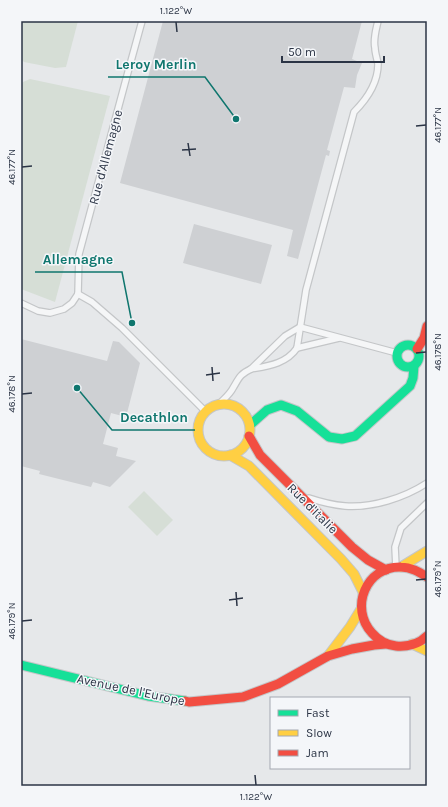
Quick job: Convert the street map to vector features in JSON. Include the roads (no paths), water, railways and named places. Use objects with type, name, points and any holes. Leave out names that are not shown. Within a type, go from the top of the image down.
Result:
[{"type":"street","points":[[417,349],[421,344],[427,326]]},
{"type":"street","points":[[250,425],[267,410],[281,405],[297,411],[329,437],[342,439],[355,436],[410,386],[413,378],[414,366],[419,356],[417,349],[411,345],[404,345],[397,353],[397,360],[399,364],[406,368],[414,366]]},
{"type":"street","points":[[220,403],[230,404],[239,408],[246,416],[250,425],[249,436],[243,448],[230,455],[223,456],[216,455],[203,446],[199,440],[197,432],[200,417],[205,411],[220,403]]},
{"type":"street","name":"Rue d'Italie","points":[[249,436],[260,455],[362,556],[386,570]]},
{"type":"street","name":"Rue d'Italie","points":[[230,455],[250,466],[341,558],[350,568],[363,592]]},
{"type":"street","points":[[386,644],[373,636],[364,623],[361,609],[363,592],[376,575],[412,561],[427,551]]},
{"type":"street","points":[[399,567],[416,570],[427,577]]},
{"type":"street","name":"Avenue de l'Europe","points":[[328,656],[361,609]]},
{"type":"street","points":[[412,644],[427,636]]},
{"type":"street","name":"Avenue de l'Europe","points":[[21,664],[148,696],[189,702],[243,697],[278,684],[328,656],[352,649],[386,644],[404,646],[412,644]]},
{"type":"street","points":[[412,644],[427,651]]},
{"type":"lane","name":"Rue d'Allemagne","points":[[78,294],[79,254],[142,21]]},
{"type":"lane","points":[[220,403],[244,372],[251,369],[276,364],[284,360],[297,348],[306,290],[354,112],[364,102],[371,91],[376,78],[378,64],[374,48],[378,21]]},
{"type":"lane","points":[[21,303],[38,311],[50,313],[64,309],[72,303],[78,294],[92,302],[122,328],[205,411]]},
{"type":"lane","points":[[251,369],[285,336],[300,327],[397,353]]},
{"type":"lane","points":[[297,348],[342,338]]},
{"type":"lane","points":[[301,496],[334,505],[366,505],[396,499],[427,483]]},
{"type":"lane","points":[[399,567],[395,547],[401,528],[427,503]]},
{"type":"place","name":"Leroy Merlin","points":[[236,119]]},
{"type":"place","name":"Allemagne","points":[[132,323]]},
{"type":"place","name":"Decathlon","points":[[77,388]]}]
